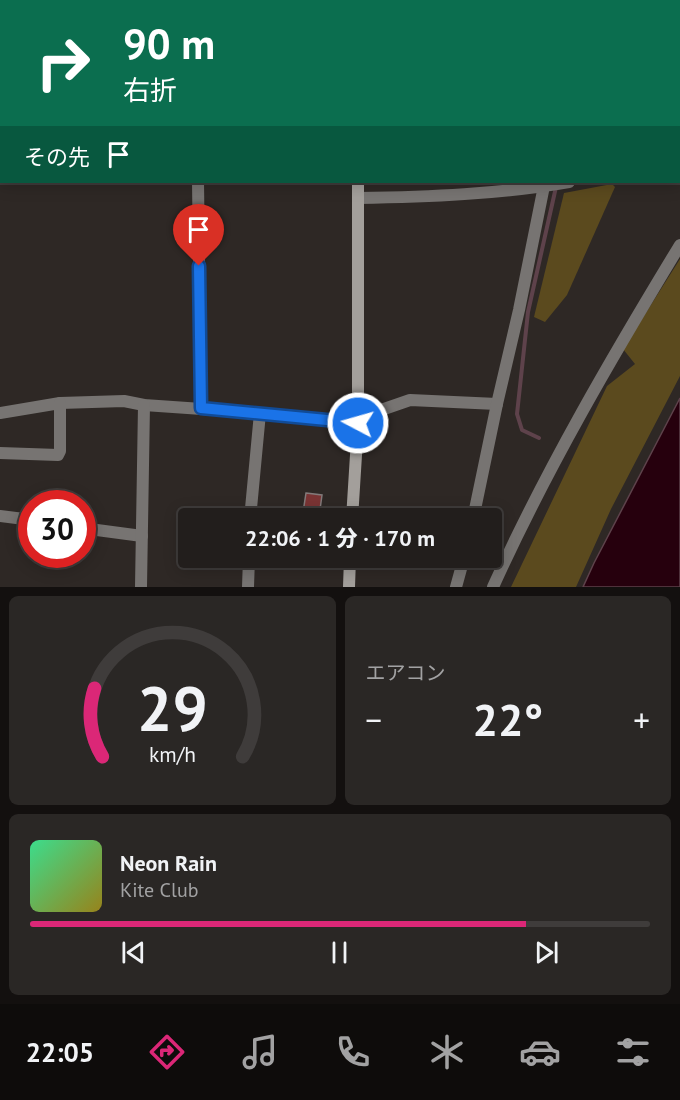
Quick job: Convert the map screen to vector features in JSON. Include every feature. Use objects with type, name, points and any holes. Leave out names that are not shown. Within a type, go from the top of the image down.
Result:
[{"type":"main road","points":[[353,508],[358,420],[358,183]]},
{"type":"main road","points":[[349,587],[350,568]]},
{"type":"street","points":[[198,183],[201,408]]},
{"type":"street","points":[[358,198],[473,194],[546,184],[475,508]]},
{"type":"street","points":[[493,587],[553,463],[608,364],[680,245]]},
{"type":"street","points":[[0,412],[60,403],[124,401],[144,405],[358,420],[410,400],[497,404]]},
{"type":"street","points":[[0,453],[57,454],[60,451],[60,403]]},
{"type":"street","points":[[141,587],[144,405]]},
{"type":"street","points":[[251,508],[260,413]]},
{"type":"street","points":[[0,516],[18,518]]},
{"type":"street","points":[[96,530],[142,536]]},
{"type":"street","points":[[248,587],[249,568]]},
{"type":"street","points":[[456,587],[461,568]]},
{"type":"shaded area","points":[[612,184],[615,187],[567,295],[545,322],[534,317],[564,193]]},
{"type":"shaded area","points":[[680,259],[680,376],[611,509],[576,587],[511,587],[607,386],[635,364],[623,349]]},
{"type":"shaded area","points":[[680,398],[680,587],[583,587],[594,563]]},
{"type":"building","points":[[306,493],[322,495],[320,508],[304,508]]},
{"type":"waterway","points":[[539,438],[522,430],[517,414],[528,312],[556,187]]},
{"type":"route","points":[[199,266],[201,408],[358,423]]}]
